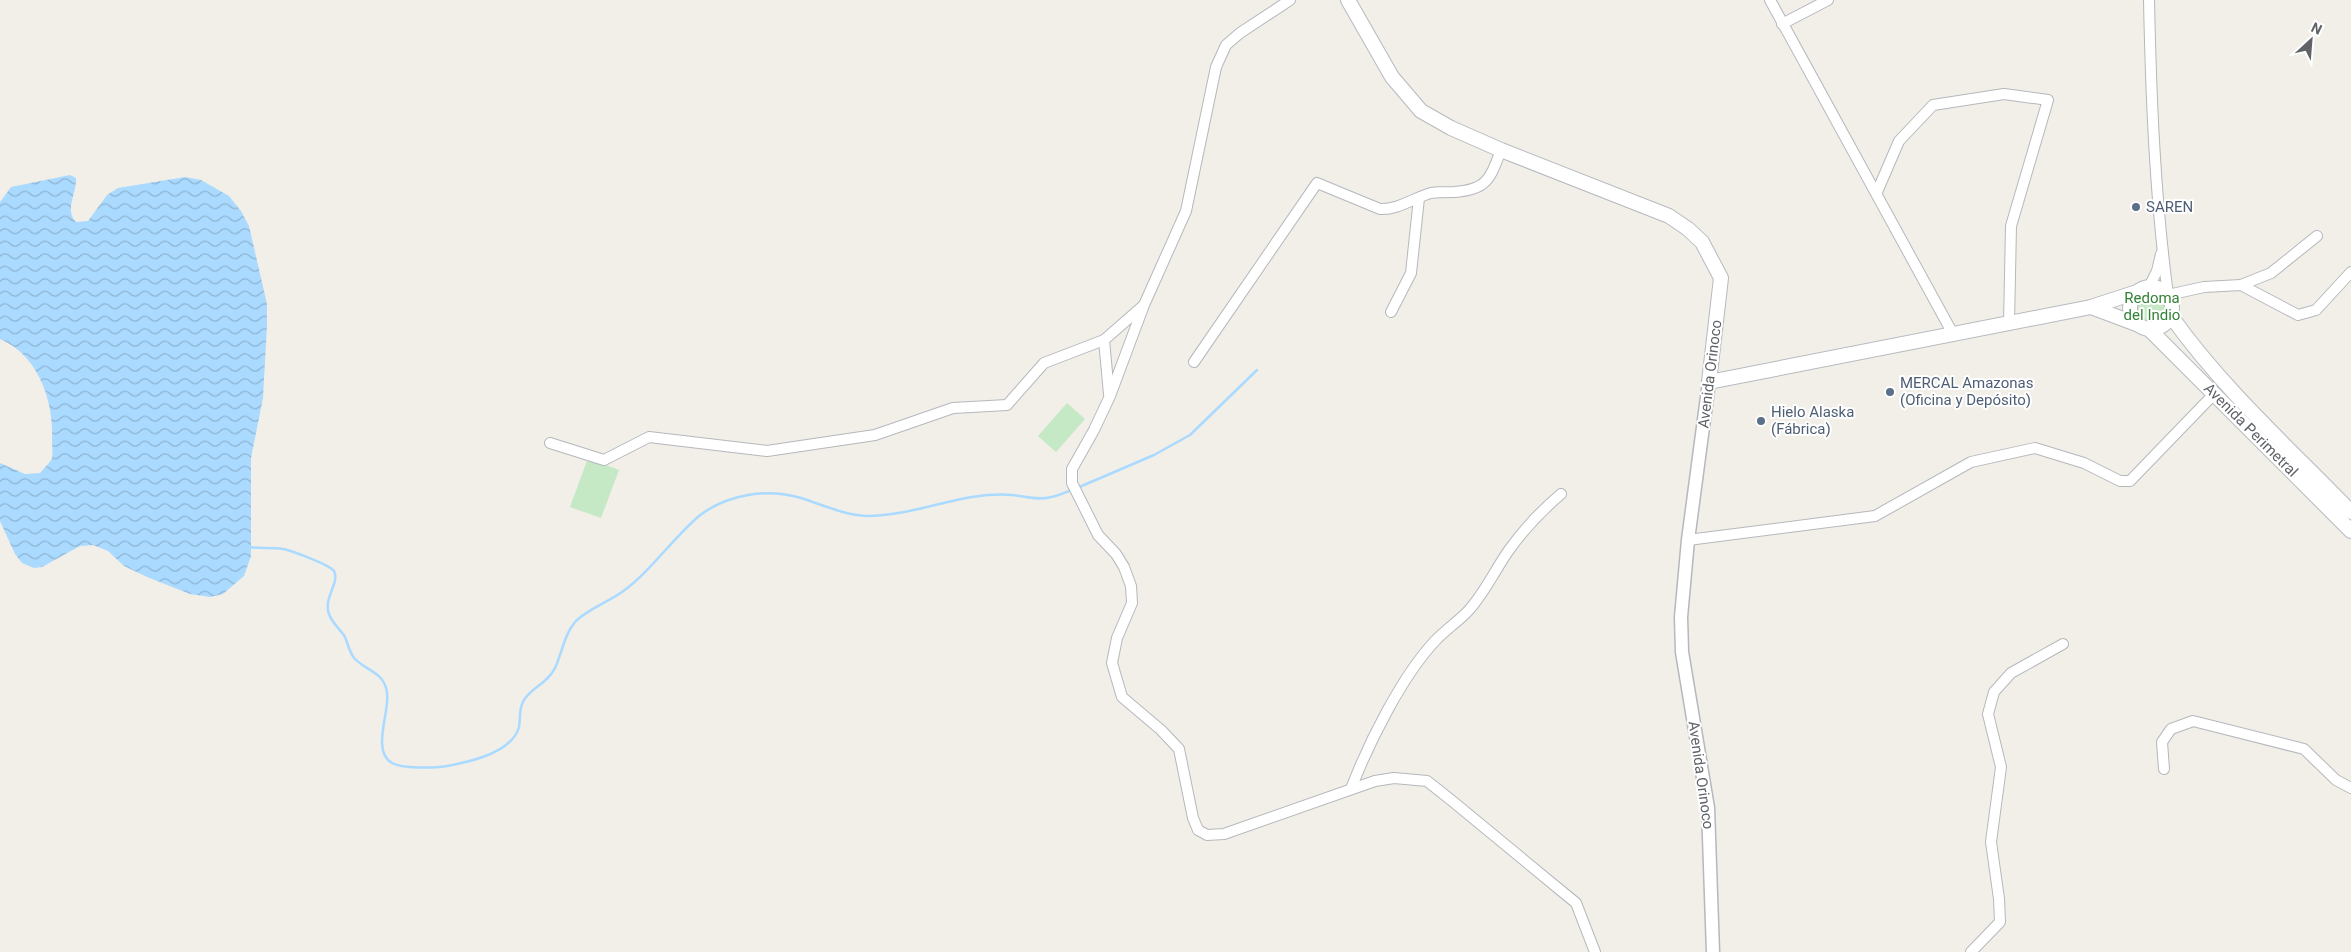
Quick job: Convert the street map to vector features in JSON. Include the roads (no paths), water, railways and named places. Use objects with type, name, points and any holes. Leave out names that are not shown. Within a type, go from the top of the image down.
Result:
[{"type":"main road","name":"Avenida Orinoco","points":[[1348,0],[1392,77],[1407,97],[1421,110],[1501,150],[1669,216],[1688,229],[1702,242],[1721,278],[1709,382]]},
{"type":"main road","points":[[1709,382],[2091,307],[2143,289],[2160,288],[2168,295],[2173,305],[2171,316],[2166,324],[2158,328],[2146,328],[2091,307]]},
{"type":"main road","points":[[2143,289],[2133,297],[2130,310],[2132,317],[2146,328]]},
{"type":"main road","name":"Avenida Perimetral","points":[[2171,316],[2192,346],[2230,388],[2351,512]]},
{"type":"main road","name":"Avenida Perimetral","points":[[2146,328],[2215,393],[2351,531]]},
{"type":"street","points":[[1290,0],[1240,33],[1226,45],[1216,67],[1186,211],[1144,305],[1110,396],[1094,430],[1072,469],[1072,483],[1098,535],[1116,554],[1124,567],[1131,586],[1132,603],[1117,638],[1112,664],[1116,681],[1122,697],[1161,730],[1179,749],[1193,818],[1198,830],[1207,835],[1224,834],[1375,781],[1394,778],[1427,781],[1576,903],[1595,952]]},
{"type":"street","points":[[1770,0],[1877,192],[1953,334]]},
{"type":"street","points":[[1782,24],[1828,0]]},
{"type":"street","points":[[2149,0],[2151,101],[2162,248],[2168,295],[2204,287],[2240,285],[2271,273],[2317,236]]},
{"type":"street","points":[[1877,192],[1899,141],[1933,105],[2004,94],[2048,100],[2011,226],[2009,323]]},
{"type":"street","points":[[1194,362],[1317,183],[1380,209],[1389,210],[1432,193],[1472,191],[1484,184],[1493,171],[1501,150]]},
{"type":"street","points":[[1391,312],[1411,273],[1419,198]]},
{"type":"street","points":[[2143,289],[2157,271],[2162,248]]},
{"type":"street","points":[[2240,285],[2298,315],[2316,310],[2351,272]]},
{"type":"street","points":[[550,443],[604,460],[649,437],[767,451],[875,435],[953,408],[1007,405],[1044,363],[1104,340],[1144,305]]},
{"type":"street","points":[[1104,340],[1110,396]]},
{"type":"street","name":"Avenida Orinoco","points":[[1709,382],[1688,540],[1681,617],[1682,652],[1708,808],[1713,952]]},
{"type":"street","points":[[1688,540],[1874,516],[1971,462],[2035,448],[2084,462],[2120,481],[2130,481],[2215,393]]},
{"type":"street","points":[[1351,789],[1363,758],[1409,675],[1435,641],[1468,611],[1491,581],[1509,550],[1539,513],[1561,494]]},
{"type":"street","points":[[1971,952],[2000,922],[2000,899],[1991,842],[2001,766],[1988,714],[1994,692],[2011,673],[2063,644]]},
{"type":"street","points":[[2164,769],[2162,742],[2171,729],[2193,721],[2304,749],[2336,780],[2351,788]]},
{"type":"water","points":[[70,175],[76,178],[71,212],[76,222],[88,221],[107,195],[118,188],[185,177],[201,180],[229,196],[241,211],[249,226],[267,304],[263,398],[251,458],[251,556],[244,576],[223,594],[210,597],[190,594],[124,566],[108,551],[93,545],[80,546],[42,567],[34,568],[22,563],[15,554],[0,521],[0,463],[25,474],[40,473],[52,458],[52,424],[46,395],[34,368],[13,346],[0,339],[0,202],[11,187]]},
{"type":"waterway","points":[[1077,488],[1154,455],[1190,435],[1257,370]]},
{"type":"waterway","points":[[249,547],[287,550],[318,562],[334,571],[335,581],[328,602],[330,617],[345,637],[354,658],[379,676],[386,686],[387,701],[382,741],[386,757],[397,765],[419,768],[435,767],[478,759],[508,744],[515,736],[519,727],[520,710],[524,700],[552,673],[568,633],[575,622],[622,592],[699,516],[722,502],[748,495],[775,493],[801,498],[850,514],[867,516],[906,512],[977,496],[1007,495],[1041,499],[1072,490]]},
{"type":"place","name":"SAREN","points":[[2136,207]]},
{"type":"place","name":"MERCAL Amazonas (Oficina y Depósito)","points":[[1890,392]]},
{"type":"place","name":"Hielo Alaska (Fábrica)","points":[[1761,421]]},
{"type":"park label","name":"Redoma del Indio","points":[[2152,306]]}]
